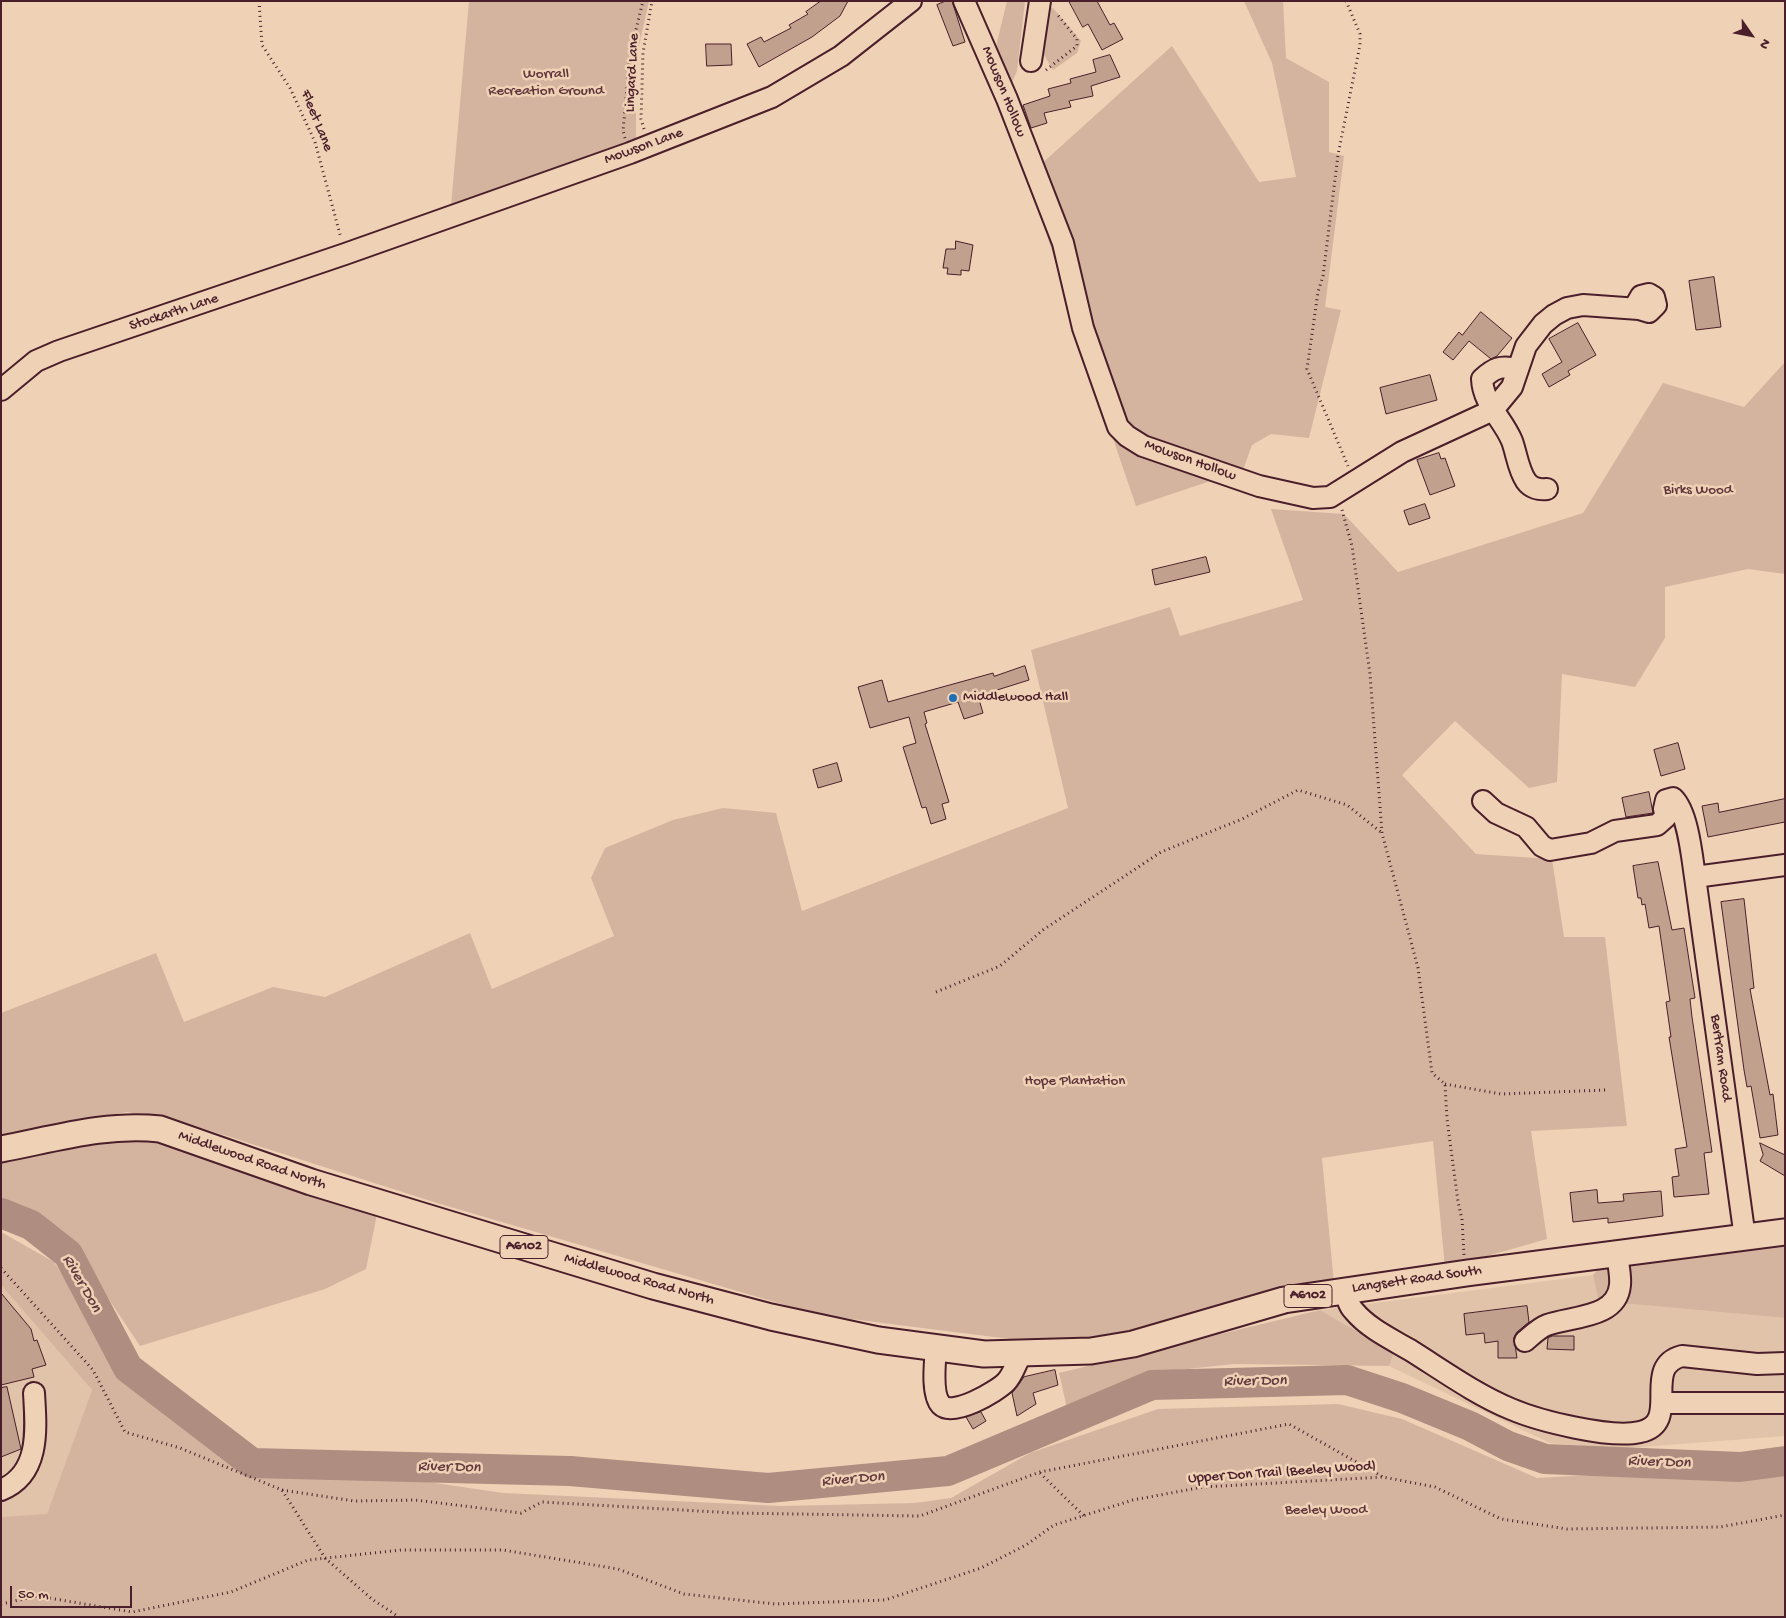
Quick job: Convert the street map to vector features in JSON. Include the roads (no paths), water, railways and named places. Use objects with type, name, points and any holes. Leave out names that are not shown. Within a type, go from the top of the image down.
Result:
[{"type":"main road","name":"Middlewood Road North","points":[[1,1149],[102,1129],[136,1126],[160,1129],[310,1182],[653,1286],[771,1317],[878,1340],[936,1348],[984,1354],[1054,1354]]},
{"type":"main road","name":"Langsett Road South","points":[[1054,1354],[1091,1351],[1132,1344],[1284,1300],[1466,1273],[1785,1232]]},
{"type":"street","name":"Mowson Hollow","points":[[964,1],[1007,99],[1063,243],[1083,328],[1118,427],[1127,436],[1143,446],[1259,486],[1313,498],[1330,498],[1402,452],[1493,410],[1512,387],[1526,346],[1534,334],[1554,315],[1567,308],[1583,305],[1639,309]]},
{"type":"street","points":[[1031,61],[1040,2]]},
{"type":"street","name":"Mowson Lane","points":[[350,252],[630,152],[772,98],[841,56],[904,3]]},
{"type":"street","name":"Stockarth Lane","points":[[1,390],[36,360],[59,350],[350,252]]},
{"type":"street","points":[[1517,369],[1504,366],[1492,370],[1482,379],[1483,391],[1512,441],[1518,467],[1527,483],[1539,490],[1547,489]]},
{"type":"street","name":"Bertram Road","points":[[1483,801],[1496,813],[1526,827],[1542,846],[1550,850],[1591,843],[1615,831],[1656,825],[1666,817],[1664,809],[1666,800],[1672,798],[1678,803],[1688,832],[1695,877],[1745,1238]]},
{"type":"street","points":[[1695,877],[1785,865]]},
{"type":"street","points":[[1525,1341],[1544,1326],[1565,1319],[1592,1315],[1609,1307],[1618,1294],[1621,1284],[1617,1254]]},
{"type":"street","points":[[1346,1290],[1348,1301],[1354,1311],[1375,1328],[1486,1398],[1511,1410],[1540,1420],[1614,1433],[1640,1432],[1651,1427],[1662,1412],[1661,1380],[1665,1367],[1671,1358],[1682,1356],[1757,1364],[1785,1363]]},
{"type":"street","points":[[936,1348],[935,1373],[937,1396],[941,1404],[948,1410],[958,1409],[1000,1387],[1008,1380],[1021,1355]]},
{"type":"street","points":[[1,1490],[16,1482],[25,1472],[32,1458],[36,1429],[34,1393]]},
{"type":"street","points":[[1662,1403],[1785,1403]]},
{"type":"waterway","name":"River Don","points":[[1,1213],[31,1225],[68,1254],[128,1368],[252,1463],[570,1471],[768,1488],[948,1471],[1152,1385],[1347,1380],[1402,1398],[1470,1426],[1508,1446],[1545,1459],[1740,1467],[1785,1461]]},
{"type":"place","name":"Middlewood Hall","points":[[953,698]]},
{"type":"park label","name":"Worrall Recreation Ground","points":[[546,84]]},
{"type":"park label","name":"Birks Wood","points":[[1698,491]]},
{"type":"park label","name":"Hope Plantation","points":[[1075,1082]]},
{"type":"park label","name":"Beeley Wood","points":[[1326,1511]]}]
